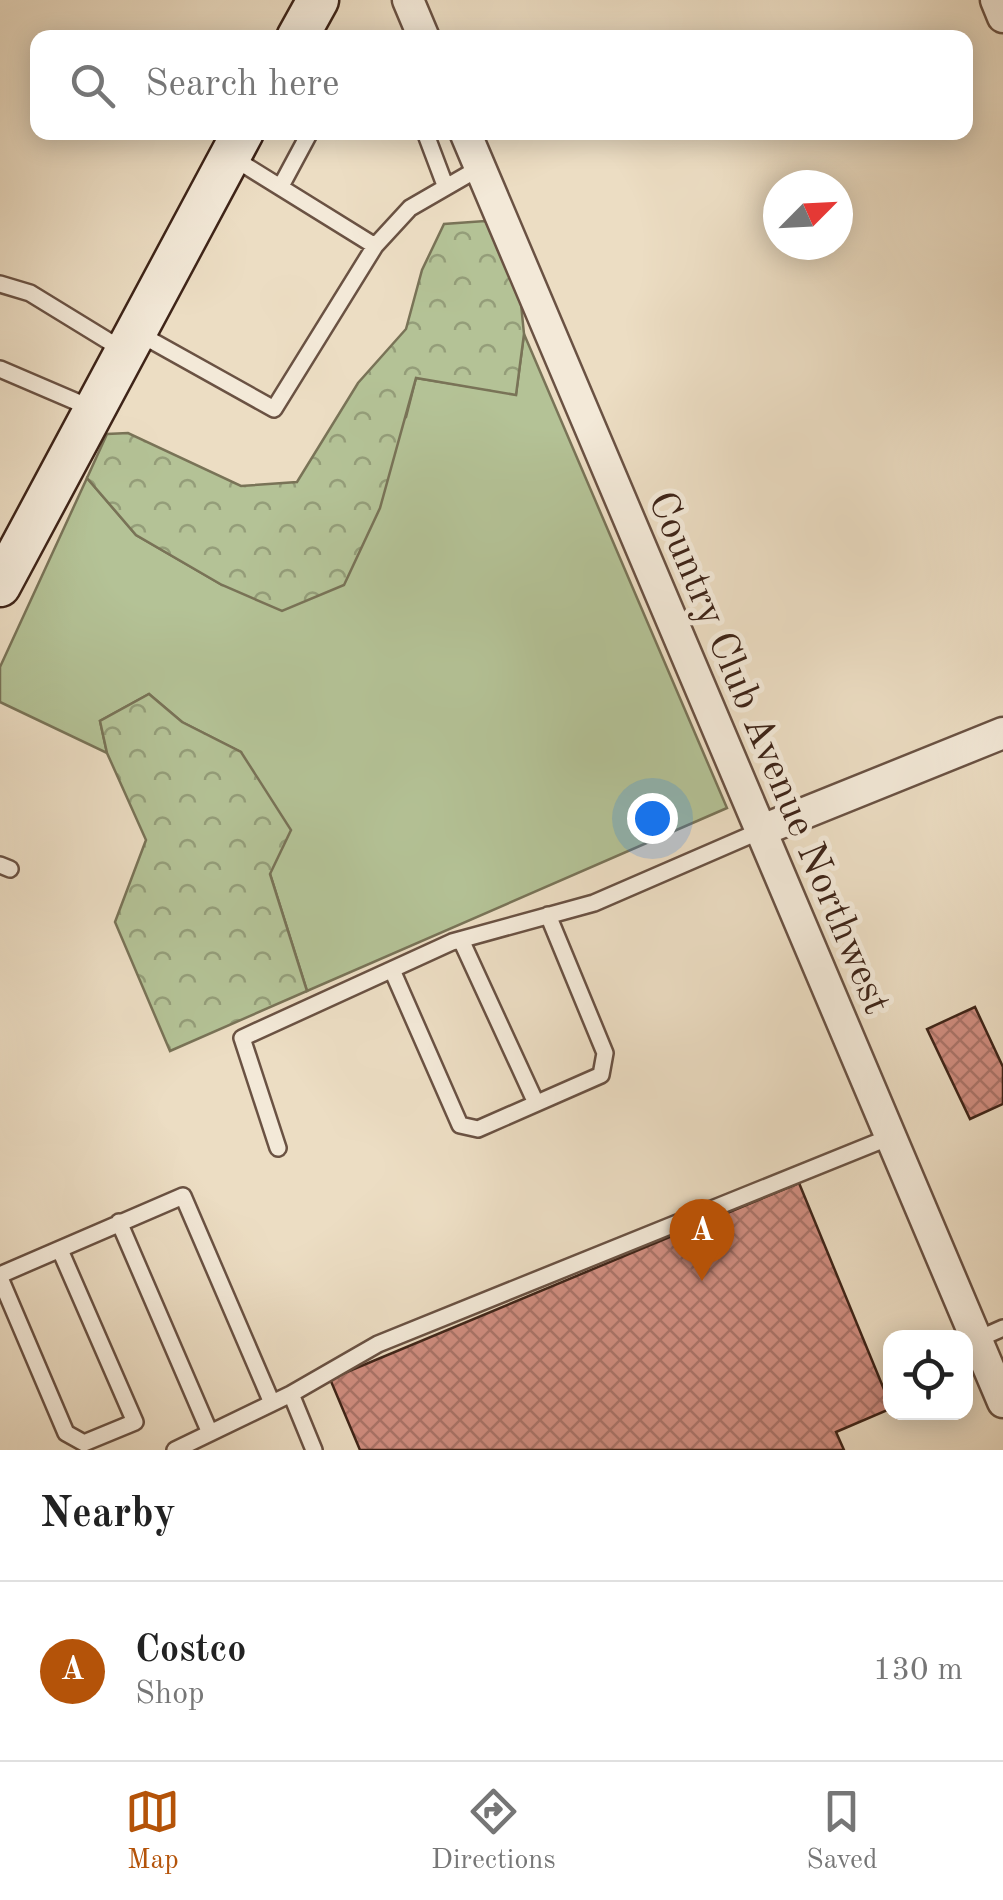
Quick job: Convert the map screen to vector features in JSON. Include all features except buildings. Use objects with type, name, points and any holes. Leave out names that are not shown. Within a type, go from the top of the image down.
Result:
[{"type":"main road","points":[[301,30],[318,0]]},
{"type":"main road","points":[[0,586],[236,144]]},
{"type":"street","points":[[408,0],[421,30]]},
{"type":"street","points":[[996,0],[1003,17]]},
{"type":"street","name":"Country Club Avenue Northwest","points":[[469,140],[890,1137],[990,1334],[1003,1402]]},
{"type":"street","points":[[760,831],[1003,733]]},
{"type":"lane","points":[[281,186],[306,140]]},
{"type":"lane","points":[[428,140],[445,184]]},
{"type":"lane","points":[[236,144],[281,186],[376,246]]},
{"type":"lane","points":[[0,284],[30,293],[274,409],[376,246],[410,208],[445,184],[480,167]]},
{"type":"lane","points":[[0,368],[94,410]]},
{"type":"lane","points":[[278,1148],[242,1038],[462,940],[656,880],[760,831]]},
{"type":"lane","points":[[392,970],[460,1125],[478,1129],[601,1075],[605,1053],[548,915]]},
{"type":"lane","points":[[462,940],[536,1104]]},
{"type":"lane","points":[[175,1450],[291,1394],[378,1344],[890,1137]]},
{"type":"lane","points":[[60,1250],[135,1422],[84,1443],[66,1434],[0,1277],[119,1222],[183,1196],[272,1403]]},
{"type":"lane","points":[[119,1222],[210,1433]]},
{"type":"lane","points":[[291,1394],[314,1450]]},
{"type":"green space","points":[[485,221],[517,264],[524,334],[516,395],[416,378],[380,508],[344,585],[282,611],[222,585],[136,535],[87,478],[107,434],[128,433],[241,486],[297,482],[358,383],[406,329],[422,270],[444,224]]},
{"type":"green space","points":[[524,334],[727,808],[307,991],[270,874],[241,752],[182,722],[149,694],[100,721],[107,753],[0,702],[0,667],[87,478],[136,535],[222,585],[406,417],[416,378],[516,394]]},
{"type":"green space","points":[[149,694],[182,722],[241,752],[291,830],[270,874],[307,991],[170,1051],[115,922],[146,840],[107,753],[100,721]]},
{"type":"place","name":"Costco","points":[[702,1281]]}]
